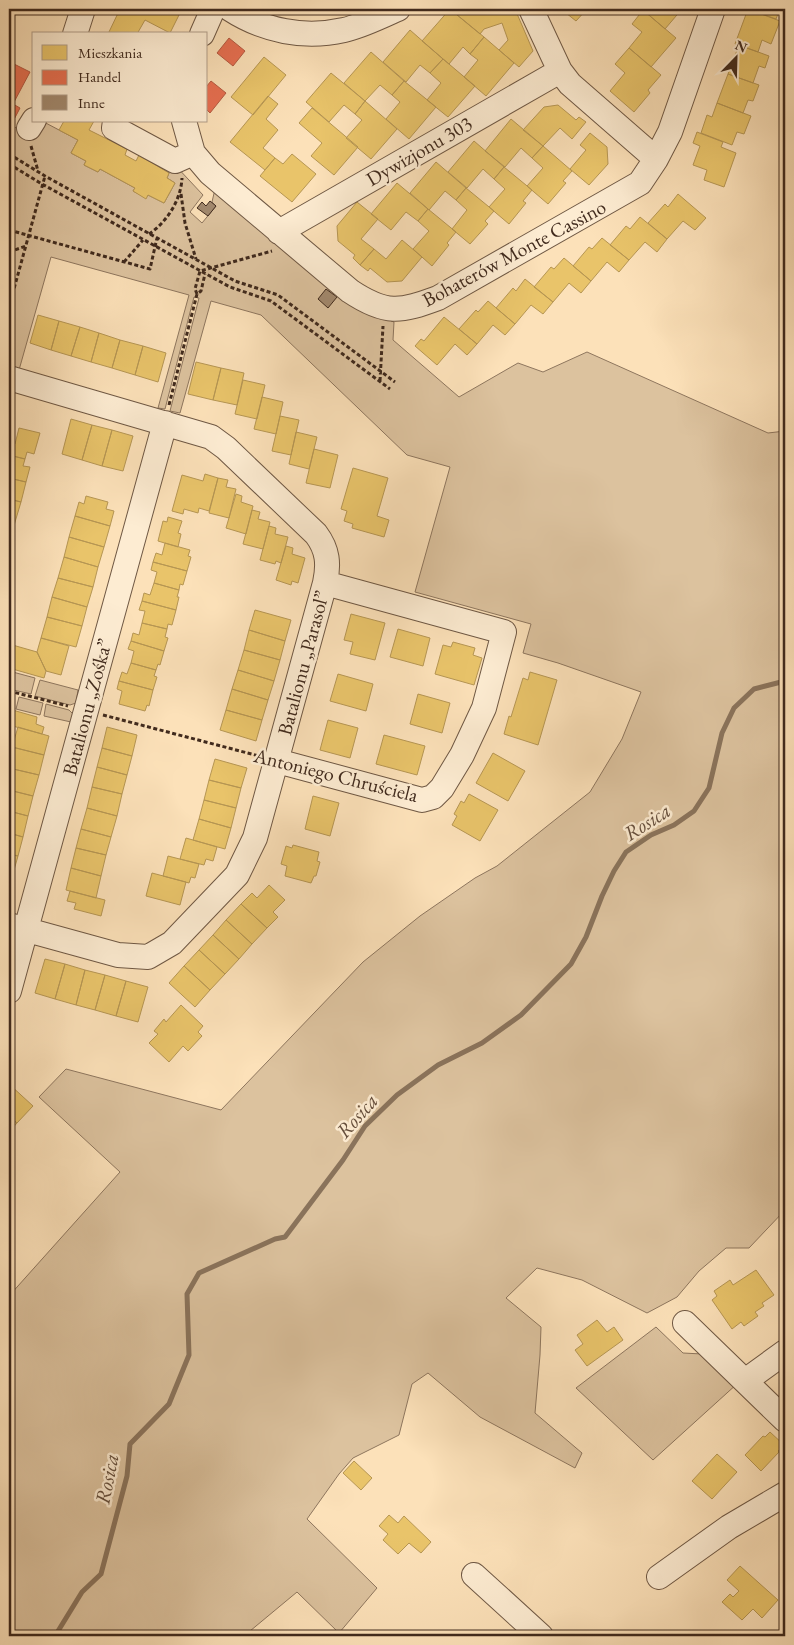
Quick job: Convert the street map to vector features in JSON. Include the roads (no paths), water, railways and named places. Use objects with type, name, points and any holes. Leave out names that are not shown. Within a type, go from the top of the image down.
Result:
[{"type":"street","points":[[76,32],[82,9]]},
{"type":"street","points":[[203,32],[213,9]]},
{"type":"street","points":[[230,9],[252,22],[285,32],[323,34],[346,30],[398,9]]},
{"type":"street","points":[[531,9],[560,71],[570,84],[656,158]]},
{"type":"street","name":"Bohaterów Monte Cassino","points":[[184,122],[187,162],[210,174],[350,291],[361,298],[384,307],[406,309],[438,298],[640,183],[670,132],[713,9]]},
{"type":"street","name":"Dywizjonu 303","points":[[287,238],[560,71]]},
{"type":"street","points":[[115,122],[114,128],[175,161],[187,162]]},
{"type":"street","name":"Batalionu „Parasol”","points":[[9,378],[166,418],[219,442],[316,534],[327,555],[328,568],[255,838],[237,875],[172,943],[148,957],[118,955],[17,928]]},
{"type":"street","name":"Batalionu „Zośka”","points":[[9,991],[17,928],[86,711],[166,418]]},
{"type":"street","name":"Antoniego Chruściela","points":[[277,760],[422,800],[432,797],[442,788],[462,755],[484,708],[504,632],[325,583]]},
{"type":"street","points":[[685,1323],[785,1420]]},
{"type":"street","points":[[745,1381],[785,1352]]},
{"type":"street","points":[[659,1578],[729,1527],[785,1494]]},
{"type":"street","points":[[474,1575],[542,1636]]},
{"type":"waterway","name":"Rosica","points":[[55,1636],[82,1592],[101,1574],[127,1476],[130,1444],[169,1404],[189,1355],[187,1294],[199,1273],[275,1239],[285,1237],[343,1160],[365,1126],[397,1095],[438,1065],[482,1043],[521,1015],[571,964],[586,937],[614,871],[626,852],[651,835],[674,825],[694,811],[709,788],[722,733],[734,708],[754,689],[785,681]]}]
